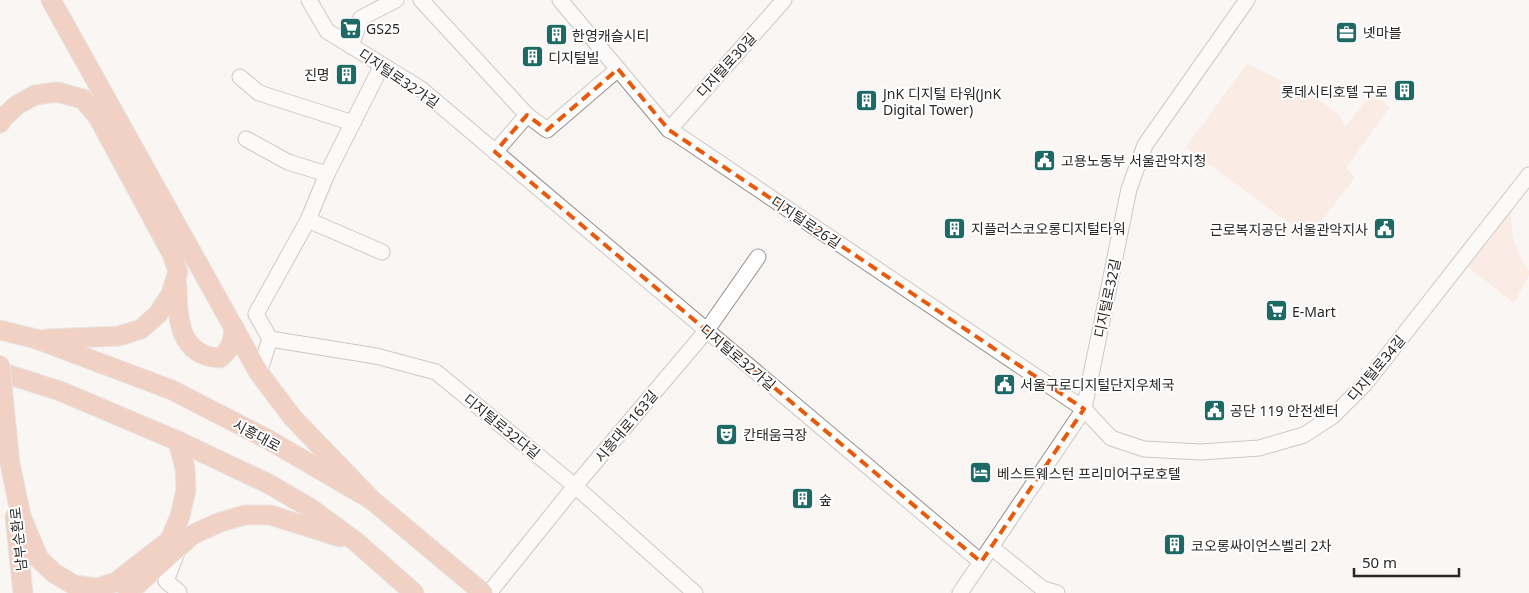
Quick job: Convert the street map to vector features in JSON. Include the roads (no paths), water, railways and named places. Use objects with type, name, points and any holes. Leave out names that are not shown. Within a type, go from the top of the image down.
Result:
[{"type":"main road","points":[[51,0],[259,373],[293,418],[372,500]]},
{"type":"main road","points":[[0,123],[17,105],[35,95],[57,92],[82,99],[98,117],[172,254],[178,271],[177,311],[181,331],[193,348],[206,357],[220,358],[228,351],[233,342],[234,327]]},
{"type":"main road","points":[[36,339],[119,336],[141,328],[158,314],[171,294],[178,271]]},
{"type":"main road","name":"시흥대로","points":[[0,330],[36,339],[172,390],[269,440],[372,500],[484,593]]},
{"type":"main road","name":"남부순환로","points":[[0,365],[23,593]]},
{"type":"main road","points":[[0,372],[60,392],[178,441],[269,484],[310,508],[355,541],[414,593]]},
{"type":"main road","points":[[10,464],[21,516],[39,559],[54,573],[74,585],[97,588],[116,582],[170,540],[180,516],[186,490],[186,468],[178,441]]},
{"type":"main road","points":[[128,593],[192,535],[218,523],[244,515],[270,515],[355,541]]},
{"type":"street","name":"디지털로32가길","points":[[309,0],[327,31],[421,90],[981,562]]},
{"type":"street","points":[[351,46],[361,18],[396,0]]},
{"type":"street","points":[[421,0],[527,115],[546,130],[618,69]]},
{"type":"street","name":"디지털로26길","points":[[560,0],[669,130],[1084,409]]},
{"type":"street","name":"디지털로30길","points":[[669,130],[784,0]]},
{"type":"street","name":"디지털로32길","points":[[960,593],[1084,409],[1129,189],[1137,164],[1145,146],[1247,0]]},
{"type":"street","points":[[259,373],[270,339],[256,314],[308,220],[327,174],[382,65]]},
{"type":"street","points":[[240,77],[259,93],[353,123]]},
{"type":"street","points":[[495,152],[527,115]]},
{"type":"street","points":[[246,139],[288,162],[327,174]]},
{"type":"street","name":"디지털로34길","points":[[1084,409],[1111,438],[1144,449],[1201,452],[1259,448],[1304,436],[1333,416],[1365,384],[1529,175]]},
{"type":"street","points":[[308,220],[382,252]]},
{"type":"street","name":"시흥대로163길","points":[[488,593],[575,486],[707,330],[758,257]]},
{"type":"street","name":"디지털로32다길","points":[[270,339],[376,356],[436,372],[575,486],[695,593]]},
{"type":"street","points":[[180,546],[166,581],[180,593]]},
{"type":"street","points":[[991,547],[1043,589],[1057,593]]},
{"type":"place","name":"GS25","points":[[350,28]]},
{"type":"place","name":"넷마블","points":[[1347,32]]},
{"type":"place","name":"한영캐슬시티","points":[[556,35]]},
{"type":"place","name":"디지털빌","points":[[532,57]]},
{"type":"place","name":"진명","points":[[346,74]]},
{"type":"place","name":"롯데시티호텔 구로","points":[[1404,91]]},
{"type":"place","name":"JnK 디지털 타워(JnK Digital Tower)","points":[[867,101]]},
{"type":"place","name":"고용노동부 서울관악지청","points":[[1045,160]]},
{"type":"place","name":"지플러스코오롱디지털타워","points":[[955,228]]},
{"type":"place","name":"근로복지공단 서울관악지사","points":[[1384,229]]},
{"type":"place","name":"E-Mart","points":[[1276,311]]},
{"type":"place","name":"서울구로디지털단지우체국","points":[[1004,384]]},
{"type":"place","name":"공단 119 안전센터","points":[[1214,410]]},
{"type":"place","name":"칸태움극장","points":[[727,434]]},
{"type":"place","name":"베스트웨스턴 프리미어구로호텔","points":[[981,473]]},
{"type":"place","name":"숲","points":[[803,499]]},
{"type":"place","name":"코오롱싸이언스벨리 2차","points":[[1175,545]]}]
